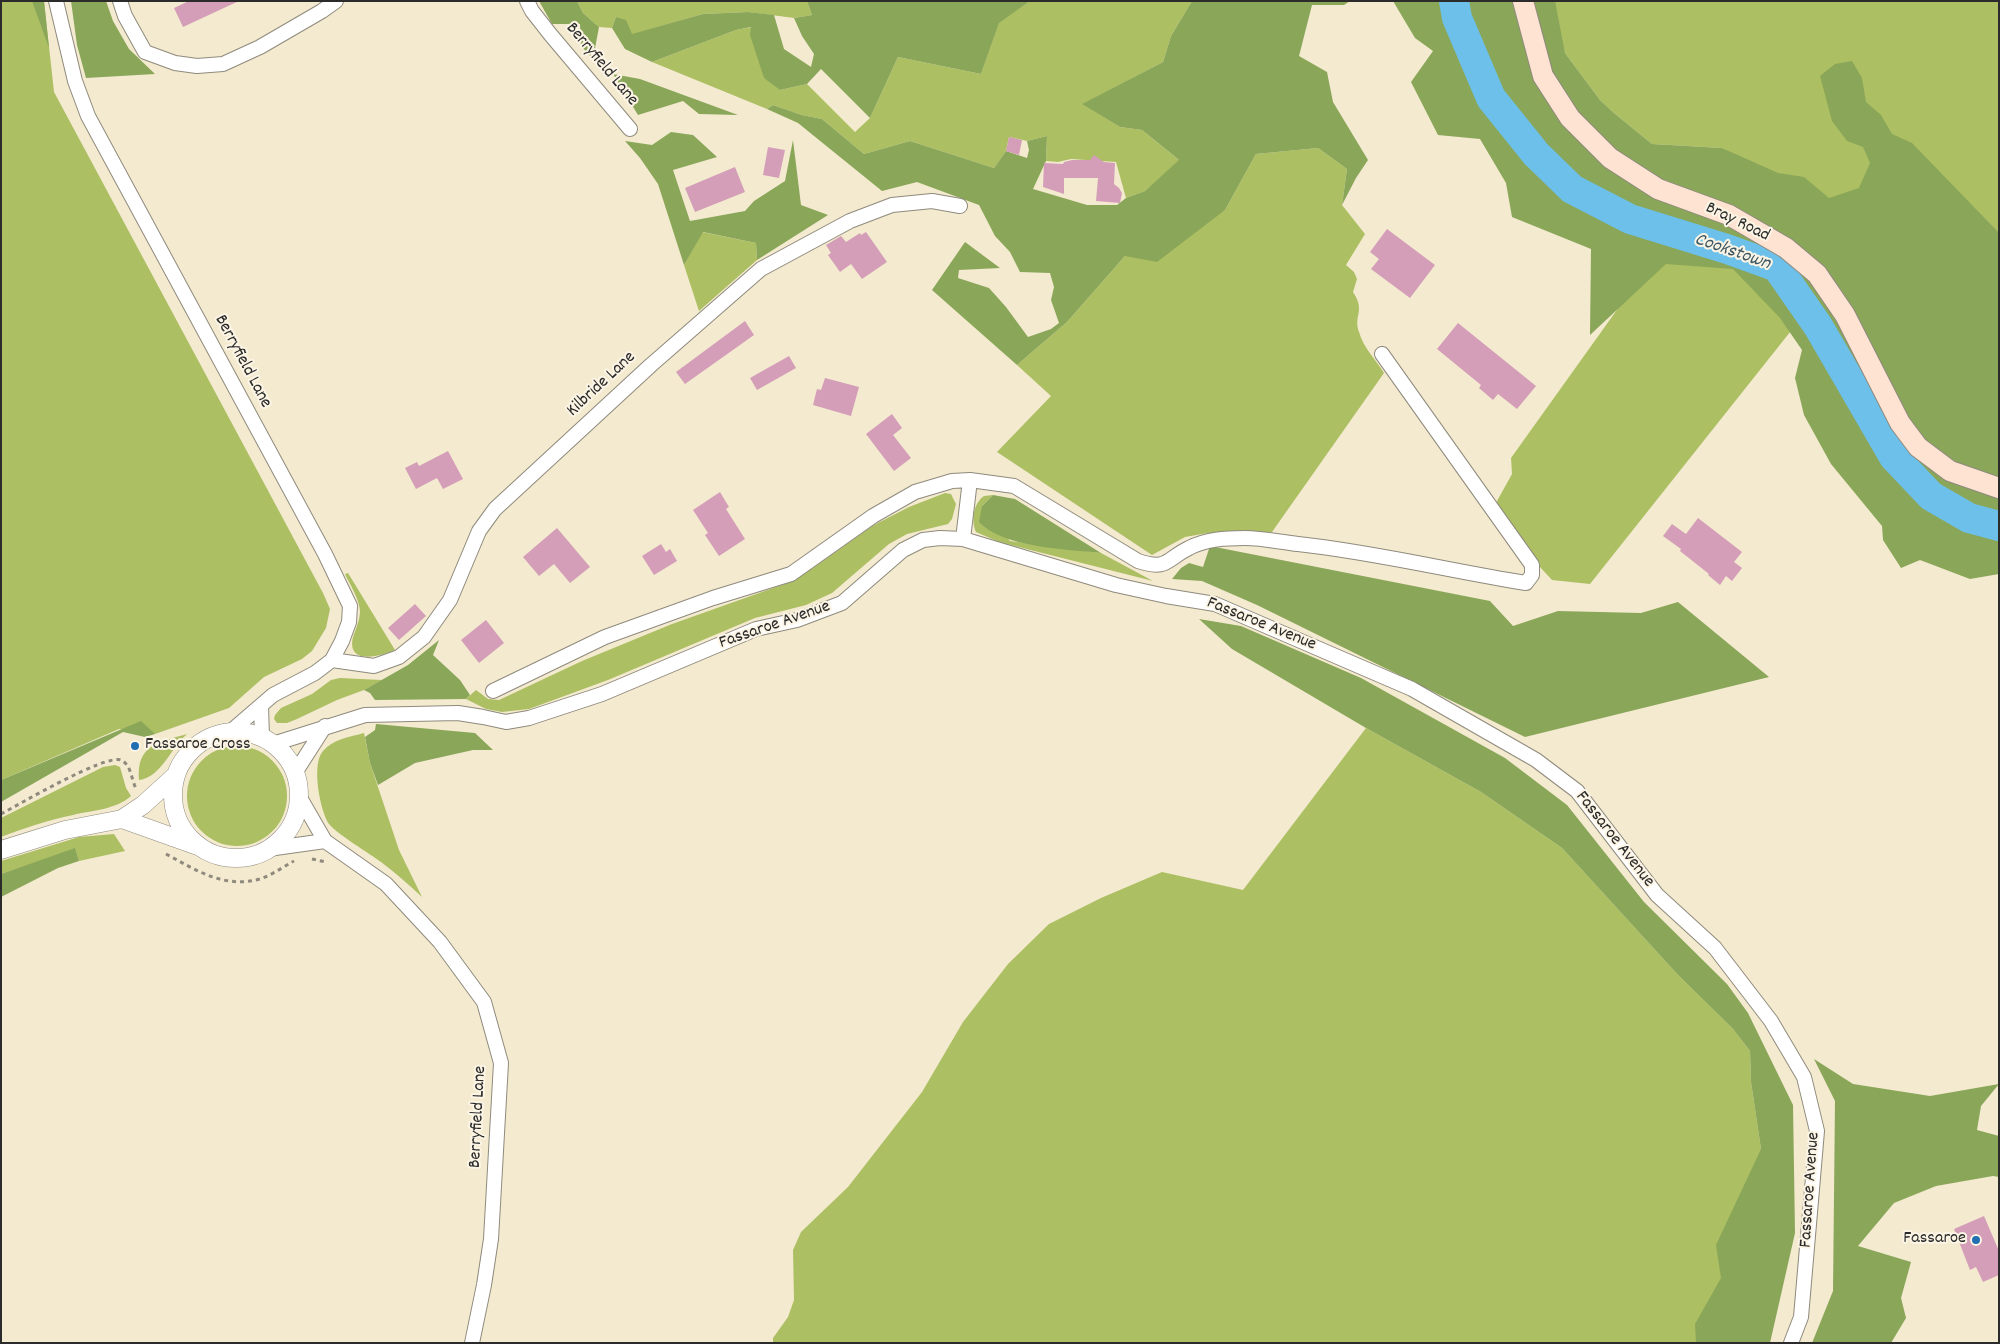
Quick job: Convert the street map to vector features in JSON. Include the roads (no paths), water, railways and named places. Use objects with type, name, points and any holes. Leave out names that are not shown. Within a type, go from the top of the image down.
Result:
[{"type":"main road","name":"Bray Road","points":[[1523,1],[1543,76],[1570,118],[1610,158],[1650,184],[1658,189],[1729,215],[1786,248],[1817,274],[1845,315],[1900,423],[1918,447],[1950,470],[1999,488]]},
{"type":"street","name":"Berryfield Lane","points":[[56,1],[75,81],[88,116],[325,554],[350,606],[346,632],[332,660],[315,673],[273,695],[230,732]]},
{"type":"street","points":[[120,1],[125,16],[145,52],[175,63],[198,66],[223,64],[260,47],[336,1]]},
{"type":"street","name":"Berryfield Lane","points":[[527,1],[532,11],[550,34],[630,129]]},
{"type":"street","name":"Kilbride Lane","points":[[332,660],[374,666],[399,657],[424,637],[450,600],[478,531],[495,508],[761,269],[850,221],[892,205],[932,201],[960,206]]},
{"type":"street","points":[[493,692],[605,636],[713,598],[791,574],[874,516],[915,492],[952,482],[970,480],[1014,486],[1138,561],[1152,566],[1162,565],[1174,559],[1188,548],[1212,540],[1246,538],[1326,547],[1526,583],[1532,575],[1532,566],[1382,354]]},
{"type":"street","points":[[963,539],[970,480]]},
{"type":"street","name":"Fassaroe Avenue","points":[[267,740],[365,715],[458,714],[483,716],[506,722],[529,718],[602,694],[756,629],[797,620],[842,603],[903,550],[923,540],[940,538],[963,539],[1116,585],[1215,604],[1412,689],[1536,760],[1577,791],[1657,895],[1720,955],[1771,1021],[1804,1077],[1817,1131],[1801,1317],[1791,1343]]},
{"type":"street","points":[[261,706],[267,740]]},
{"type":"street","points":[[295,773],[325,726]]},
{"type":"street","points":[[200,847],[186,833],[176,815],[172,795],[176,775],[184,759],[196,745],[212,736],[230,732],[246,732],[267,740],[286,757],[295,773],[299,796],[295,817],[284,835],[268,849]]},
{"type":"street","points":[[1,850],[65,830],[122,819],[143,805],[176,775]]},
{"type":"street","name":"Berryfield Lane","points":[[299,796],[325,841],[386,884],[440,942],[484,1002],[501,1063],[491,1239],[472,1343]]},
{"type":"street","points":[[122,819],[200,847],[216,855],[234,858],[252,856],[268,849],[325,841]]},
{"type":"waterway","name":"Cookstown","points":[[1454,1],[1457,18],[1491,98],[1536,154],[1572,189],[1630,219],[1727,249],[1777,267],[1818,326],[1894,457],[1931,496],[1969,518],[1999,526]]},
{"type":"place","name":"Fassaroe Cross","points":[[135,746]]},
{"type":"place","name":"Fassaroe","points":[[1976,1240]]}]
